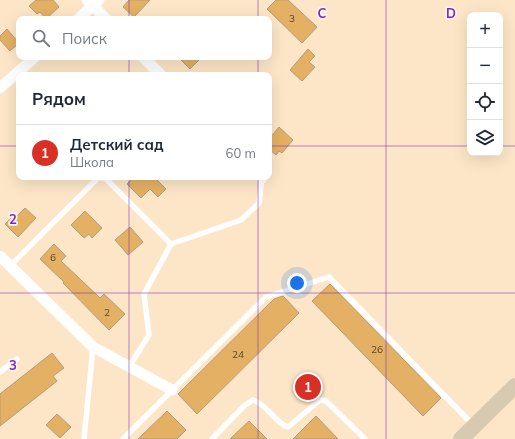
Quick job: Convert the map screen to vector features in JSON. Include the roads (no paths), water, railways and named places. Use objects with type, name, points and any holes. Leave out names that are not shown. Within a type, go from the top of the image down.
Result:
[{"type":"street","points":[[81,16],[93,2],[104,16]]},
{"type":"street","points":[[18,72],[32,60]]},
{"type":"street","points":[[146,60],[158,72]]},
{"type":"street","points":[[0,88],[16,74]]},
{"type":"street","points":[[0,256],[93,347],[172,390]]},
{"type":"street","points":[[461,439],[515,386]]},
{"type":"lane","points":[[10,266],[96,180]]},
{"type":"lane","points":[[107,180],[171,244]]},
{"type":"lane","points":[[130,367],[149,335],[144,294],[171,244],[241,220],[259,203],[261,180]]},
{"type":"lane","points":[[124,439],[266,297],[329,277],[474,426]]},
{"type":"lane","points":[[84,439],[93,347]]},
{"type":"lane","points":[[0,372],[17,360]]},
{"type":"lane","points":[[212,439],[245,405],[253,400],[262,404],[282,424],[288,426],[320,400],[326,401],[365,439]]},
{"type":"place","name":"Детский сад","points":[[308,387]]}]
